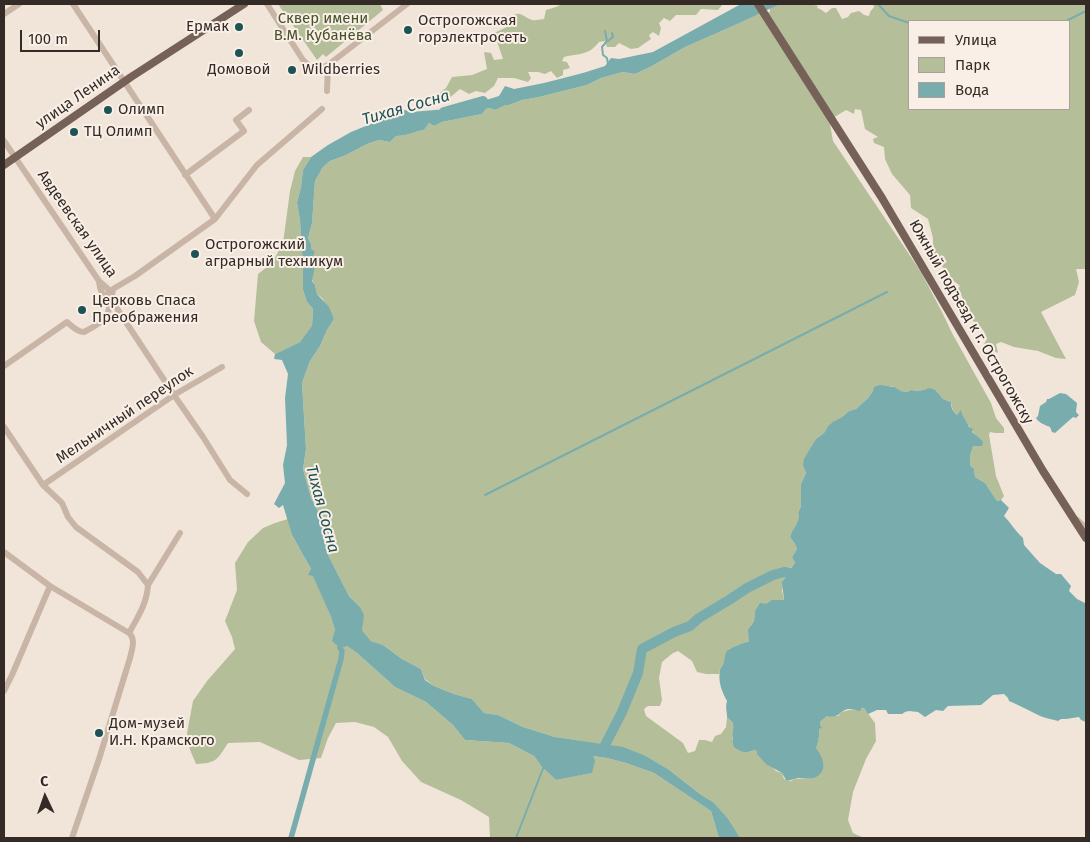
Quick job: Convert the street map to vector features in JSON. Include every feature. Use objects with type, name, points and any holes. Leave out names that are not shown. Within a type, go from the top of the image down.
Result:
[{"type":"main road","name":"улица Ленина","points":[[4,165],[124,82],[244,4]]},
{"type":"main road","name":"Южный подъезд к г. Острогожску","points":[[758,4],[887,206],[1016,426],[1086,538]]},
{"type":"street","points":[[4,14],[19,4]]},
{"type":"street","points":[[73,4],[215,219]]},
{"type":"street","points":[[267,4],[303,60],[314,68],[322,68],[328,65],[407,4]]},
{"type":"street","points":[[327,91],[328,65]]},
{"type":"street","points":[[185,175],[244,131],[236,120],[249,110]]},
{"type":"street","points":[[4,366],[67,322],[80,332],[84,332],[104,320],[108,315],[114,289],[215,219],[257,165],[322,110]]},
{"type":"street","name":"Авдеевская улица","points":[[4,141],[99,281],[108,289],[112,301],[174,395],[204,436],[230,480],[246,494]]},
{"type":"street","name":"Мельничный переулок","points":[[43,485],[174,395],[222,367]]},
{"type":"street","points":[[4,427],[43,485],[62,503],[68,517],[76,527],[138,572],[148,585]]},
{"type":"street","points":[[1067,510],[1086,528]]},
{"type":"street","points":[[129,632],[142,611],[148,592],[148,585],[180,533]]},
{"type":"street","points":[[4,552],[50,586],[129,632],[132,636],[133,644],[130,658],[72,838]]},
{"type":"street","points":[[4,691],[50,586]]},
{"type":"green space","name":"Сквер имени В.М. Кубанёва","points":[[278,4],[380,4],[383,10],[326,57],[323,54],[317,60]]},
{"type":"green space","points":[[562,4],[723,4],[718,10],[701,9],[696,15],[676,15],[670,21],[664,18],[659,23],[661,28],[659,36],[653,32],[649,35],[651,39],[638,48],[631,49],[619,43],[615,47],[607,47],[605,41],[599,42],[587,52],[564,57],[562,61],[567,62],[570,68],[563,70],[563,75],[557,78],[551,71],[545,74],[528,72],[531,78],[528,82],[514,78],[498,78],[494,86],[485,93],[476,91],[469,94],[460,89],[448,99],[435,105],[432,99],[446,88],[452,77],[472,75],[487,69],[484,52],[491,53],[494,60],[503,59],[494,33],[509,26],[503,17],[506,15],[509,18],[516,14],[521,14],[532,20],[544,19],[546,10]]},
{"type":"green space","points":[[779,4],[810,4],[818,6],[817,8],[826,13],[832,8],[836,8],[842,19],[848,17],[851,13],[859,11],[869,16],[874,7],[873,4],[1086,4],[1086,269],[1076,269],[1079,282],[1075,295],[1041,312],[1066,359],[1056,358],[1038,351],[1014,347],[1001,342],[996,344],[998,353],[986,347],[984,344],[987,339],[985,333],[972,320],[972,316],[958,289],[960,286],[947,277],[946,270],[936,261],[928,219],[911,208],[910,195],[892,174],[885,159],[884,147],[874,143],[873,139],[878,137],[865,129],[861,110],[855,109],[854,114],[846,110],[828,121],[833,141],[921,272],[991,403],[996,418],[1004,428],[1004,433],[990,432],[989,435],[996,476],[1004,496],[1001,500],[997,501],[985,483],[975,477],[974,469],[970,465],[970,456],[973,445],[978,445],[983,441],[972,431],[960,413],[956,414],[951,402],[927,389],[907,392],[890,386],[873,391],[856,409],[849,411],[828,426],[824,433],[816,439],[803,466],[806,473],[801,484],[799,517],[790,537],[797,549],[792,557],[795,563],[782,590],[784,600],[778,600],[755,611],[749,641],[729,649],[719,674],[697,672],[692,661],[678,651],[673,653],[662,662],[659,678],[662,700],[660,706],[648,706],[644,709],[646,716],[683,743],[688,753],[695,751],[699,740],[712,742],[715,736],[721,734],[726,727],[727,717],[733,723],[734,732],[732,739],[749,752],[757,751],[776,771],[782,773],[784,779],[791,781],[813,778],[819,729],[822,728],[820,722],[827,716],[838,716],[842,712],[864,708],[875,723],[876,741],[866,759],[853,792],[848,820],[853,833],[864,838],[740,838],[713,802],[668,769],[646,756],[606,745],[555,737],[523,727],[498,715],[484,713],[472,699],[434,686],[425,679],[421,669],[402,659],[383,645],[371,641],[362,630],[360,607],[349,596],[327,553],[323,537],[324,522],[311,498],[303,469],[306,449],[302,383],[310,361],[334,319],[322,298],[317,294],[312,280],[311,244],[308,238],[312,223],[315,181],[323,167],[330,161],[367,144],[379,140],[390,142],[396,136],[424,130],[429,123],[434,126],[442,122],[482,114],[489,108],[495,110],[505,104],[509,105],[522,100],[587,85],[601,78],[623,72],[635,74],[685,47],[757,14],[770,12],[770,8]]},
{"type":"green space","points":[[303,157],[311,157],[303,170],[297,203],[300,220],[303,290],[307,302],[313,309],[312,327],[300,342],[275,354],[261,342],[254,321],[258,274],[272,263],[283,243],[290,191],[295,171]]},
{"type":"green space","points":[[288,519],[292,535],[311,569],[335,630],[347,646],[395,687],[426,702],[453,725],[465,740],[509,743],[534,756],[542,767],[556,780],[591,773],[593,756],[626,763],[654,773],[711,811],[719,838],[490,838],[489,817],[461,800],[421,782],[402,761],[388,737],[374,727],[355,722],[336,723],[321,758],[299,760],[260,742],[228,743],[216,760],[196,764],[190,750],[187,733],[193,701],[207,681],[235,649],[225,621],[237,590],[235,563],[248,542],[263,528]]},
{"type":"water","points":[[741,4],[780,4],[685,47],[635,74],[623,72],[601,78],[587,85],[522,100],[495,110],[489,108],[482,114],[442,122],[434,126],[429,123],[424,130],[396,136],[390,142],[379,140],[367,144],[330,161],[323,167],[315,181],[312,223],[308,238],[311,249],[315,252],[310,262],[315,266],[312,281],[317,294],[329,307],[334,319],[310,361],[302,383],[306,449],[303,469],[311,498],[324,522],[323,537],[327,553],[349,596],[360,607],[364,615],[362,630],[371,641],[383,645],[402,659],[421,669],[425,680],[434,686],[472,699],[484,713],[498,715],[523,727],[555,737],[623,747],[646,756],[668,769],[713,802],[728,819],[740,838],[719,838],[711,811],[654,773],[626,763],[593,756],[595,761],[592,773],[556,780],[542,767],[534,756],[509,743],[465,740],[453,725],[426,702],[395,687],[357,653],[347,646],[340,648],[332,641],[335,630],[313,576],[308,575],[311,569],[292,535],[283,505],[279,508],[274,504],[285,483],[283,465],[287,445],[285,398],[288,374],[282,360],[274,359],[275,354],[300,342],[312,326],[313,309],[307,302],[303,290],[300,220],[297,203],[303,170],[311,157],[351,132],[405,110],[411,112],[459,108],[471,104],[475,98],[483,101],[499,96],[505,86],[514,89],[544,83],[605,66],[611,58],[619,59],[653,52]]},
{"type":"water","points":[[880,385],[895,387],[907,392],[930,388],[935,390],[943,399],[951,402],[957,415],[961,410],[969,427],[973,429],[972,432],[983,441],[982,446],[973,446],[970,456],[970,465],[974,469],[975,477],[985,483],[997,501],[1001,500],[1009,508],[1004,516],[1023,538],[1024,545],[1040,563],[1056,574],[1061,574],[1071,586],[1069,591],[1077,599],[1085,603],[1086,722],[1079,717],[1058,721],[1043,717],[1009,701],[1004,694],[993,695],[981,705],[948,706],[943,711],[936,710],[925,717],[918,712],[909,711],[902,714],[888,714],[886,710],[877,710],[868,714],[864,708],[860,711],[847,709],[838,715],[827,716],[820,722],[823,728],[819,729],[819,739],[816,748],[823,764],[822,772],[814,778],[786,780],[782,773],[766,764],[757,754],[757,751],[744,752],[734,747],[733,723],[727,717],[727,701],[720,685],[720,669],[727,651],[749,641],[748,630],[754,621],[755,611],[760,603],[766,604],[772,600],[784,600],[782,582],[795,563],[792,557],[797,549],[790,537],[799,517],[798,513],[801,506],[801,484],[806,473],[803,466],[804,459],[816,439],[824,433],[828,426],[849,411],[856,409],[868,398],[874,387]]},
{"type":"water","points":[[1060,393],[1066,394],[1077,403],[1076,412],[1079,415],[1076,418],[1073,417],[1055,433],[1052,432],[1050,427],[1040,423],[1036,418],[1040,406],[1047,399]]},
{"type":"waterway","points":[[878,4],[889,16],[908,23]]},
{"type":"waterway","points":[[1068,20],[1086,11]]},
{"type":"waterway","points":[[605,31],[607,41],[602,47],[603,55],[607,58],[608,64]]},
{"type":"waterway","points":[[608,41],[613,37],[612,33]]},
{"type":"waterway","name":"Тихая Сосна","points":[[444,112],[483,101]]},
{"type":"waterway","points":[[485,495],[887,292]]},
{"type":"waterway","points":[[602,751],[622,712],[638,673],[642,649],[674,632],[690,626],[699,618],[747,588],[773,575],[784,572],[789,573]]},
{"type":"waterway","points":[[291,838],[341,659],[340,641]]},
{"type":"waterway","points":[[516,838],[544,766]]},
{"type":"place","name":"Ермак","points":[[239,27]]},
{"type":"place","name":"Острогожская горэлектросеть","points":[[408,30]]},
{"type":"place","name":"Домовой","points":[[239,53]]},
{"type":"place","name":"Wildberries","points":[[292,70]]},
{"type":"place","name":"Олимп","points":[[108,110]]},
{"type":"place","name":"ТЦ Олимп","points":[[74,132]]},
{"type":"place","name":"Острогожский аграрный техникум","points":[[195,254]]},
{"type":"place","name":"Церковь Спаса Преображения","points":[[82,310]]},
{"type":"place","name":"Дом-музей И.Н. Крамского","points":[[99,733]]}]
